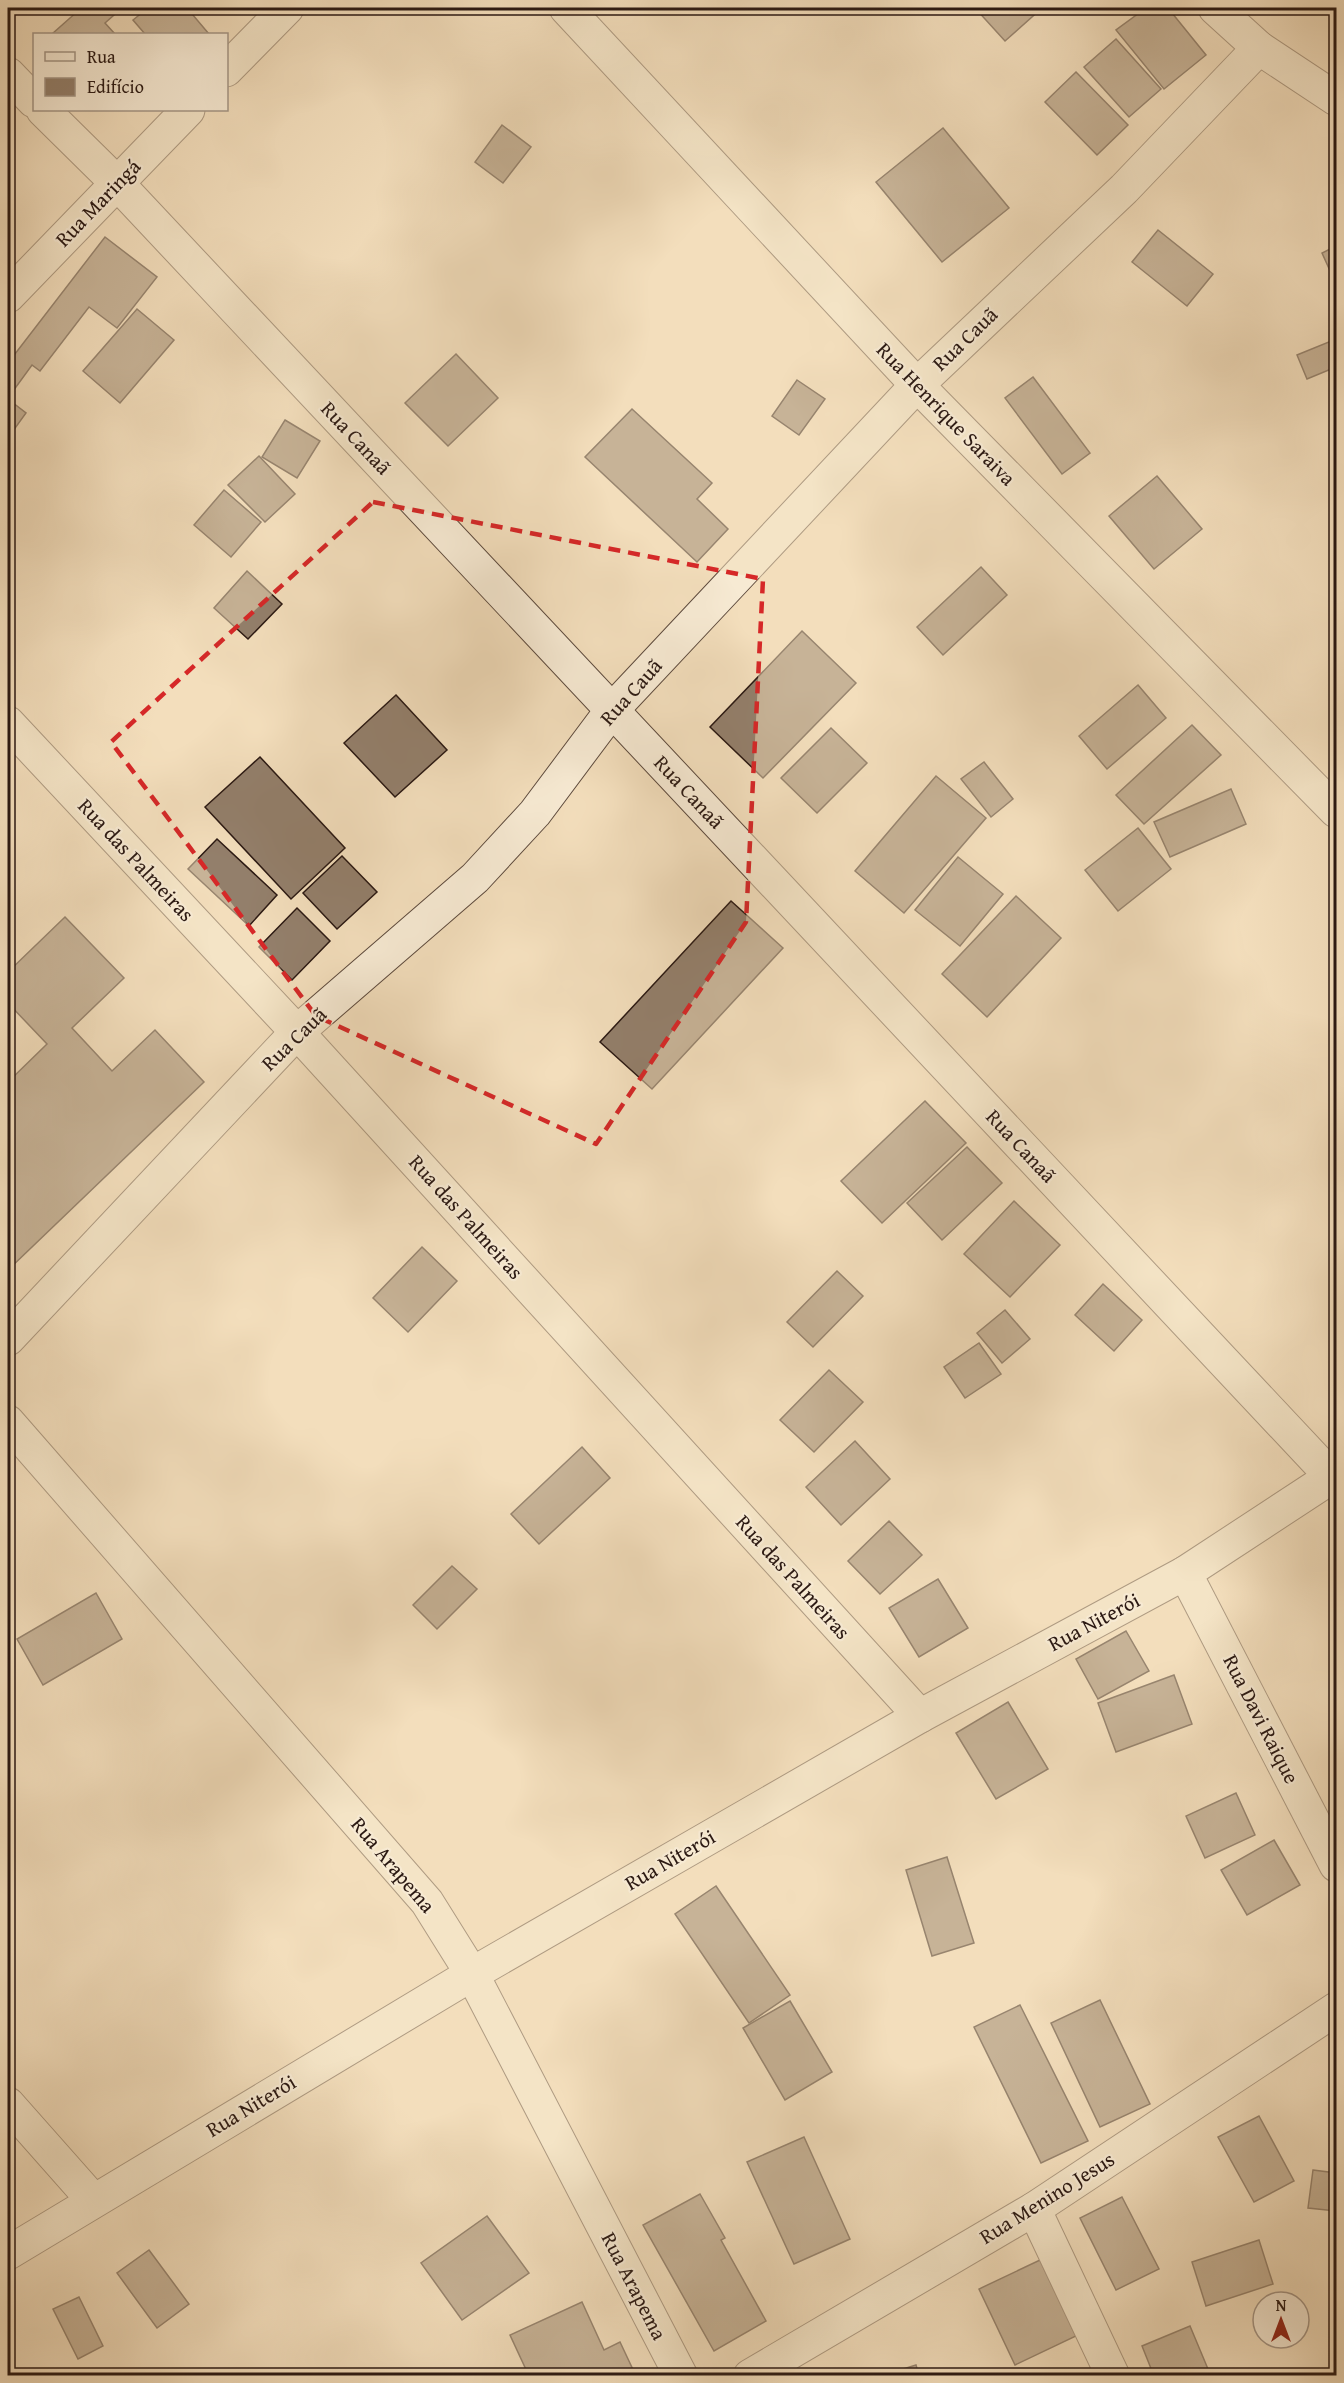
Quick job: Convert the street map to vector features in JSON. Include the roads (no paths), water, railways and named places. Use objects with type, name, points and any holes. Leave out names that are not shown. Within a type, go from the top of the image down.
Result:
[{"type":"street","points":[[228,68],[287,8]]},
{"type":"street","name":"Rua Henrique Saraiva","points":[[566,8],[917,386],[1336,811]]},
{"type":"street","points":[[1215,8],[1259,48],[1336,99]]},
{"type":"street","name":"Rua Cauã","points":[[8,1339],[297,1032],[475,878],[535,813],[612,710],[917,386],[1124,189],[1259,48]]},
{"type":"street","points":[[8,74],[33,100]]},
{"type":"street","name":"Rua Canaã","points":[[44,111],[117,183],[1334,1475]]},
{"type":"street","name":"Rua Maringá","points":[[8,296],[187,111]]},
{"type":"street","name":"Rua das Palmeiras","points":[[8,723],[297,1032],[920,1716]]},
{"type":"street","name":"Rua Arapema","points":[[8,1422],[427,1902],[472,1974],[681,2376]]},
{"type":"street","name":"Rua Niterói","points":[[8,2253],[472,1974],[920,1716],[1185,1573],[1334,1475]]},
{"type":"street","name":"Rua Davi Raique","points":[[1185,1573],[1336,1865]]},
{"type":"street","name":"Rua Menino Jesus","points":[[750,2376],[1034,2209],[1336,2008]]},
{"type":"street","points":[[8,2104],[93,2200]]},
{"type":"street","points":[[1034,2209],[1113,2376]]}]
